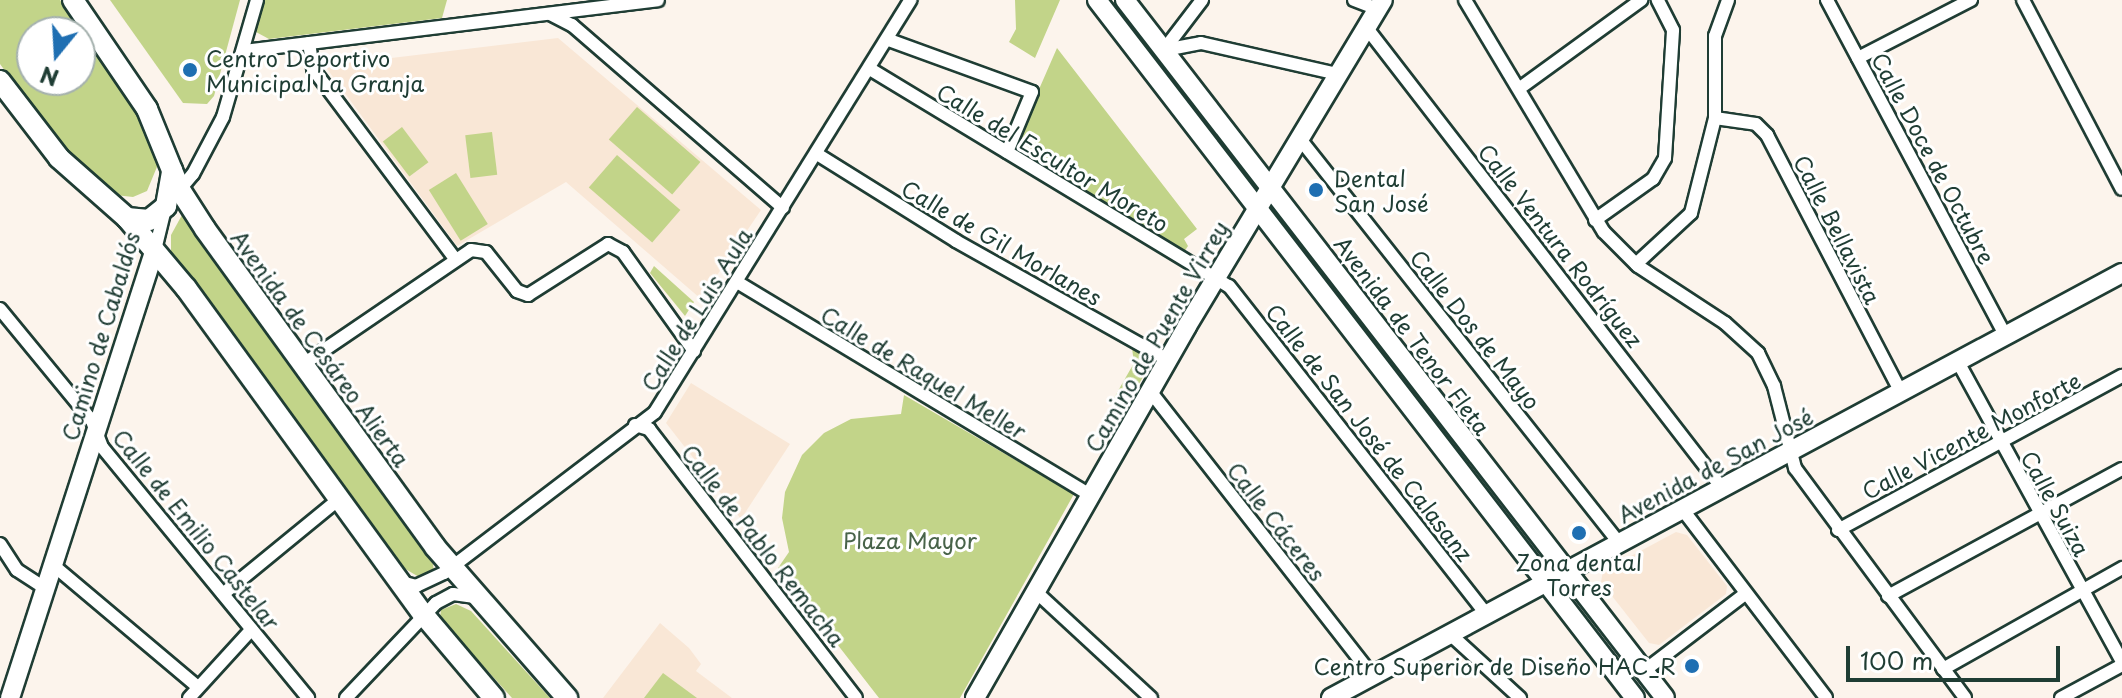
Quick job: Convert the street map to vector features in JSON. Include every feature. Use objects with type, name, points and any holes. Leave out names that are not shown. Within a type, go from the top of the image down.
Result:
[{"type":"main road","name":"Avenida de Cesáreo Alierta","points":[[73,0],[138,93],[173,168],[173,198],[302,365],[451,567],[567,698]]},
{"type":"main road","name":"Avenida de Tenor Fleta","points":[[1097,0],[1635,698]]},
{"type":"main road","name":"Avenida de Tenor Fleta","points":[[1125,0],[1665,698]]},
{"type":"main road","name":"Camino de Puente Virrey","points":[[975,698],[1168,360],[1380,4]]},
{"type":"main road","points":[[0,81],[59,158],[127,218],[155,250],[485,695]]},
{"type":"main road","points":[[127,218],[149,220],[173,198]]},
{"type":"main road","name":"Camino de Cabaldós","points":[[10,698],[155,250]]},
{"type":"main road","name":"Avenida de San José","points":[[1331,698],[1549,584],[2122,273]]},
{"type":"street","name":"Camino de Cabaldós","points":[[155,250],[173,198],[217,129],[244,51],[257,0]]},
{"type":"street","points":[[244,51],[658,0]]},
{"type":"street","name":"Calle de Luis Aula","points":[[398,581],[416,586],[451,567],[655,412],[889,40],[910,0]]},
{"type":"street","points":[[1202,0],[1172,45],[1201,43],[1338,74]]},
{"type":"street","points":[[1354,0],[1380,4]]},
{"type":"street","points":[[1465,0],[1520,88],[1595,220],[1636,264],[1755,349],[1774,386],[1795,468],[1965,698]]},
{"type":"street","points":[[1520,88],[1641,0]]},
{"type":"street","points":[[1595,220],[1653,179],[1665,158],[1673,30],[1658,0]]},
{"type":"street","points":[[1636,264],[1690,216],[1715,118],[1715,36],[1728,0]]},
{"type":"street","name":"Calle Doce de Octubre","points":[[1827,0],[2005,335]]},
{"type":"street","points":[[1858,58],[1971,0]]},
{"type":"street","points":[[2023,0],[2122,189]]},
{"type":"street","points":[[583,36],[580,19],[589,9]]},
{"type":"street","points":[[547,14],[583,36],[783,208]]},
{"type":"street","name":"Calle Ventura Rodríguez","points":[[1366,27],[1722,488]]},
{"type":"street","points":[[889,40],[1032,92],[1007,152]]},
{"type":"street","points":[[309,43],[313,69],[455,259]]},
{"type":"street","name":"Calle del Escultor Moreto","points":[[870,69],[1216,278]]},
{"type":"street","name":"Calle Bellavista","points":[[1715,118],[1756,124],[1767,135],[1901,392]]},
{"type":"street","name":"Calle Dos de Mayo","points":[[1300,139],[1620,544]]},
{"type":"street","name":"Calle de Gil Morlanes","points":[[817,154],[969,248],[1168,360]]},
{"type":"street","points":[[302,365],[455,259],[482,250],[517,291],[528,295],[598,246],[616,246],[694,351]]},
{"type":"street","name":"Calle de San José de Calasanz","points":[[1216,278],[1237,295],[1487,615]]},
{"type":"street","name":"Calle de Raquel Meller","points":[[737,282],[1090,495]]},
{"type":"street","name":"Calle de Emilio Castelar","points":[[0,309],[92,421],[94,433],[308,698]]},
{"type":"street","name":"Calle Suiza","points":[[1958,362],[2122,663]]},
{"type":"street","name":"Calle Vicente Monforte","points":[[1838,530],[2122,376]]},
{"type":"street","name":"Calle Cáceres","points":[[1150,391],[1372,675]]},
{"type":"street","name":"Calle de Pablo Remacha","points":[[635,425],[649,429],[856,698]]},
{"type":"street","points":[[1888,596],[2122,469]]},
{"type":"street","points":[[223,594],[338,500]]},
{"type":"street","points":[[1683,510],[1826,698]]},
{"type":"street","points":[[0,544],[17,570],[45,588]]},
{"type":"street","points":[[53,565],[198,687]]},
{"type":"street","points":[[1943,669],[2122,568]]},
{"type":"street","points":[[1035,591],[1151,698]]},
{"type":"street","points":[[1644,671],[1745,594]]},
{"type":"street","points":[[346,698],[423,614],[448,595],[475,597]]},
{"type":"street","points":[[189,698],[252,629]]},
{"type":"street","points":[[1450,634],[1520,698]]},
{"type":"street","points":[[2061,698],[2122,663]]},
{"type":"shaded area","points":[[558,38],[761,210],[701,299],[566,182],[457,246],[325,66]]},
{"type":"shaded area","points":[[691,383],[790,444],[741,519],[666,423]]},
{"type":"shaded area","points":[[1676,532],[1687,535],[1727,586],[1726,594],[1659,645],[1649,643],[1601,582],[1603,571]]},
{"type":"shaded area","points":[[660,623],[689,648],[701,664],[696,671],[732,698],[603,698]]},
{"type":"green space","points":[[0,0],[60,0],[71,16],[16,16],[16,86],[0,64]]},
{"type":"green space","name":"Centro Deportivo Municipal La Granja","points":[[110,0],[240,0],[214,96],[207,104],[183,103]]},
{"type":"green space","points":[[264,0],[447,0],[442,18],[269,39],[256,32]]},
{"type":"green space","points":[[1015,0],[1060,0],[1035,58],[1009,42],[1016,29]]},
{"type":"green space","points":[[1057,48],[1197,229],[1184,239],[1188,246],[1184,252],[1013,149]]},
{"type":"green space","points":[[96,52],[147,126],[159,162],[147,191],[133,197],[115,195],[71,158],[23,96],[96,96]]},
{"type":"green space","points":[[637,107],[700,162],[672,195],[609,139]]},
{"type":"green space","points":[[402,127],[428,162],[409,177],[383,141]]},
{"type":"green space","points":[[492,132],[497,175],[470,178],[465,135]]},
{"type":"green space","points":[[617,155],[680,210],[652,243],[589,187]]},
{"type":"green space","points":[[456,173],[488,224],[461,241],[429,190]]},
{"type":"green space","points":[[182,215],[433,564],[434,572],[419,577],[402,567],[171,252],[171,235]]},
{"type":"green space","points":[[654,266],[694,302],[685,316],[650,273]]},
{"type":"green space","points":[[1132,348],[1153,360],[1123,411],[1111,403],[1134,363]]},
{"type":"green space","name":"Plaza Mayor","points":[[904,395],[1074,494],[960,698],[879,698],[778,568],[789,552],[782,518],[785,492],[802,455],[824,433],[851,419],[901,414]]},
{"type":"green space","points":[[456,604],[471,611],[550,698],[512,698],[440,618],[441,610]]},
{"type":"green space","points":[[663,673],[697,698],[644,698]]},
{"type":"place","name":"Centro Deportivo Municipal La Granja","points":[[190,70]]},
{"type":"place","name":"Dental San José","points":[[1316,190]]},
{"type":"place","name":"Zona dental Torres","points":[[1579,533]]},
{"type":"place","name":"Centro Superior de Diseño HAC_R","points":[[1692,666]]}]
